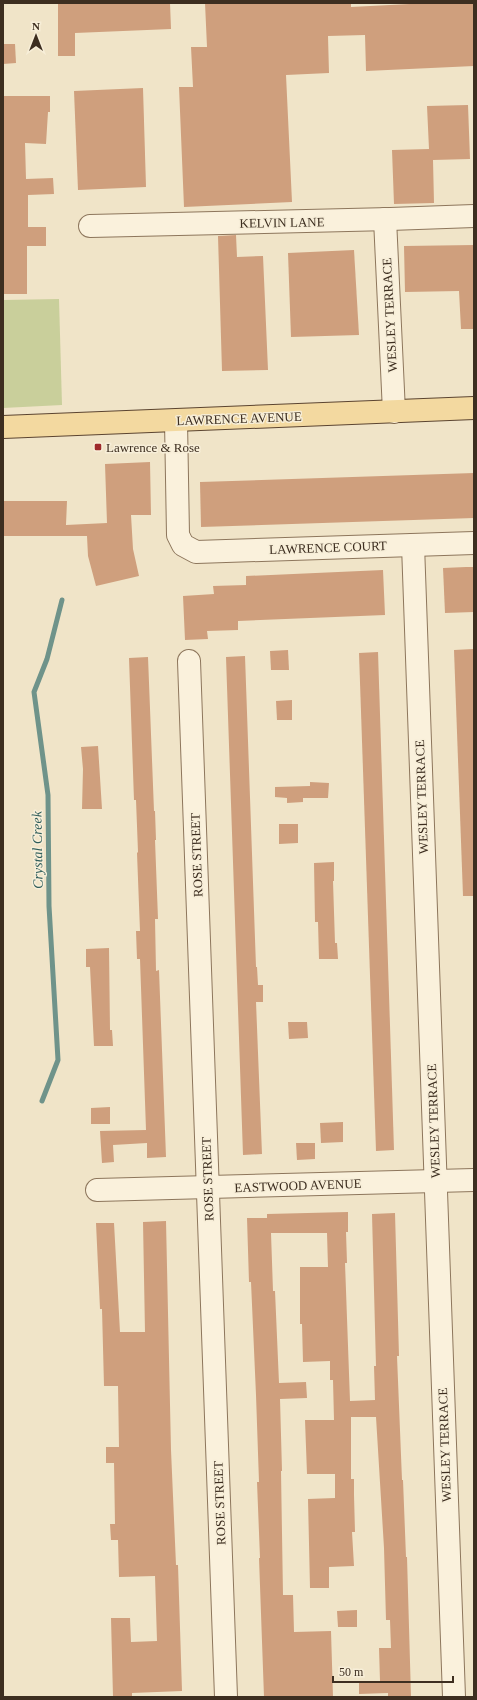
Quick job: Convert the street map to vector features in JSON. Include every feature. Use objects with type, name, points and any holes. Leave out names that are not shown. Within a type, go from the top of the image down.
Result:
[{"type":"main road","name":"LAWRENCE AVENUE","points":[[3,427],[474,408]]},
{"type":"street","name":"KELVIN LANE","points":[[90,226],[474,216]]},
{"type":"street","name":"WESLEY TERRACE","points":[[385,219],[394,412]]},
{"type":"street","name":"LAWRENCE COURT","points":[[176,421],[178,535],[182,545],[196,552],[474,543]]},
{"type":"street","name":"WESLEY TERRACE","points":[[413,545],[454,1697]]},
{"type":"street","name":"ROSE STREET","points":[[189,661],[226,1697]]},
{"type":"street","name":"EASTWOOD AVENUE","points":[[97,1190],[474,1180]]},
{"type":"green space","points":[[59,299],[62,405],[3,408],[3,300]]},
{"type":"building","points":[[58,3],[170,3],[171,29],[75,33],[75,56],[58,56]]},
{"type":"building","points":[[205,3],[351,3],[351,7],[429,3],[474,3],[474,66],[366,71],[365,35],[328,36],[329,73],[286,75],[292,202],[184,207],[179,87],[193,87],[191,47],[207,47]]},
{"type":"building","points":[[3,44],[15,44],[16,63],[3,64]]},
{"type":"building","points":[[143,88],[146,187],[78,190],[74,91]]},
{"type":"building","points":[[3,96],[50,96],[50,112],[48,112],[46,144],[25,143],[26,179],[53,178],[54,194],[28,195],[28,227],[46,227],[46,246],[27,246],[27,294],[3,294]]},
{"type":"building","points":[[468,105],[470,159],[433,160],[434,203],[394,204],[392,150],[429,149],[427,106]]},
{"type":"building","points":[[236,235],[237,257],[263,256],[268,370],[222,371],[218,236]]},
{"type":"building","points":[[474,245],[474,329],[461,329],[459,291],[405,292],[404,246]]},
{"type":"building","points":[[354,250],[359,335],[291,337],[288,253]]},
{"type":"building","points":[[150,462],[151,515],[131,515],[133,549],[139,576],[96,586],[88,556],[87,536],[3,536],[3,501],[67,501],[66,525],[107,523],[105,464]]},
{"type":"building","points":[[474,473],[474,518],[201,527],[200,482]]},
{"type":"building","points":[[474,567],[474,612],[445,613],[443,568]]},
{"type":"building","points":[[383,570],[385,615],[238,621],[238,630],[207,631],[208,639],[185,640],[183,596],[214,594],[213,586],[246,585],[246,576]]},
{"type":"building","points":[[473,649],[474,896],[463,896],[454,650]]},
{"type":"building","points":[[288,650],[289,670],[271,670],[270,651]]},
{"type":"building","points":[[378,652],[394,1150],[376,1151],[359,653]]},
{"type":"building","points":[[245,656],[256,967],[258,985],[263,985],[263,1002],[256,1002],[262,1154],[243,1155],[226,657]]},
{"type":"building","points":[[148,657],[156,840],[158,919],[155,919],[156,971],[159,970],[166,1157],[147,1158],[147,1143],[113,1145],[114,1162],[102,1163],[100,1131],[146,1130],[140,959],[137,959],[136,931],[140,931],[138,852],[136,800],[134,800],[129,658]]},
{"type":"building","points":[[292,700],[292,720],[277,720],[276,701]]},
{"type":"building","points":[[98,746],[102,809],[82,809],[83,769],[81,747]]},
{"type":"building","points":[[310,782],[329,783],[328,798],[303,798],[303,802],[287,803],[287,798],[275,797],[275,787],[310,786]]},
{"type":"building","points":[[279,824],[298,824],[298,843],[279,844]]},
{"type":"building","points":[[334,862],[333,881],[335,943],[337,943],[338,959],[319,959],[318,922],[315,922],[314,863]]},
{"type":"building","points":[[109,948],[110,1030],[112,1030],[113,1046],[94,1046],[90,967],[86,967],[86,949]]},
{"type":"building","points":[[288,1022],[307,1022],[308,1038],[289,1039]]},
{"type":"building","points":[[110,1107],[110,1124],[91,1124],[91,1108]]},
{"type":"building","points":[[343,1122],[343,1142],[321,1143],[320,1123]]},
{"type":"building","points":[[296,1143],[315,1143],[315,1159],[297,1160]]},
{"type":"building","points":[[348,1212],[348,1232],[346,1232],[347,1263],[345,1263],[350,1401],[375,1400],[374,1366],[376,1366],[372,1214],[395,1213],[399,1356],[397,1356],[407,1557],[411,1697],[388,1697],[388,1693],[359,1694],[359,1682],[380,1681],[379,1648],[391,1648],[390,1620],[386,1620],[384,1548],[376,1417],[351,1417],[351,1479],[354,1479],[355,1532],[352,1532],[354,1566],[329,1567],[329,1588],[310,1588],[308,1499],[335,1498],[335,1474],[307,1474],[305,1420],[334,1420],[333,1380],[330,1380],[330,1361],[303,1362],[302,1324],[300,1324],[300,1267],[328,1267],[327,1233],[271,1233],[279,1383],[306,1382],[307,1398],[280,1399],[283,1595],[293,1595],[294,1632],[331,1631],[333,1697],[264,1697],[259,1558],[257,1482],[259,1482],[256,1395],[251,1282],[249,1282],[247,1218],[267,1218],[267,1214]]},
{"type":"building","points":[[166,1221],[171,1450],[176,1565],[178,1565],[182,1691],[132,1693],[132,1697],[113,1697],[111,1618],[130,1618],[131,1642],[157,1641],[155,1576],[119,1577],[118,1540],[111,1540],[110,1524],[115,1524],[114,1463],[106,1463],[106,1447],[119,1447],[118,1386],[104,1386],[102,1309],[100,1309],[96,1223],[114,1223],[120,1332],[145,1332],[143,1222]]},
{"type":"building","points":[[357,1610],[357,1627],[338,1627],[337,1611]]},
{"type":"waterway","name":"Crystal Creek","points":[[42,1101],[58,1060],[49,906],[48,795],[34,692],[47,659],[62,600]]},
{"type":"place","name":"Lawrence & Rose","points":[[98,447]]}]
